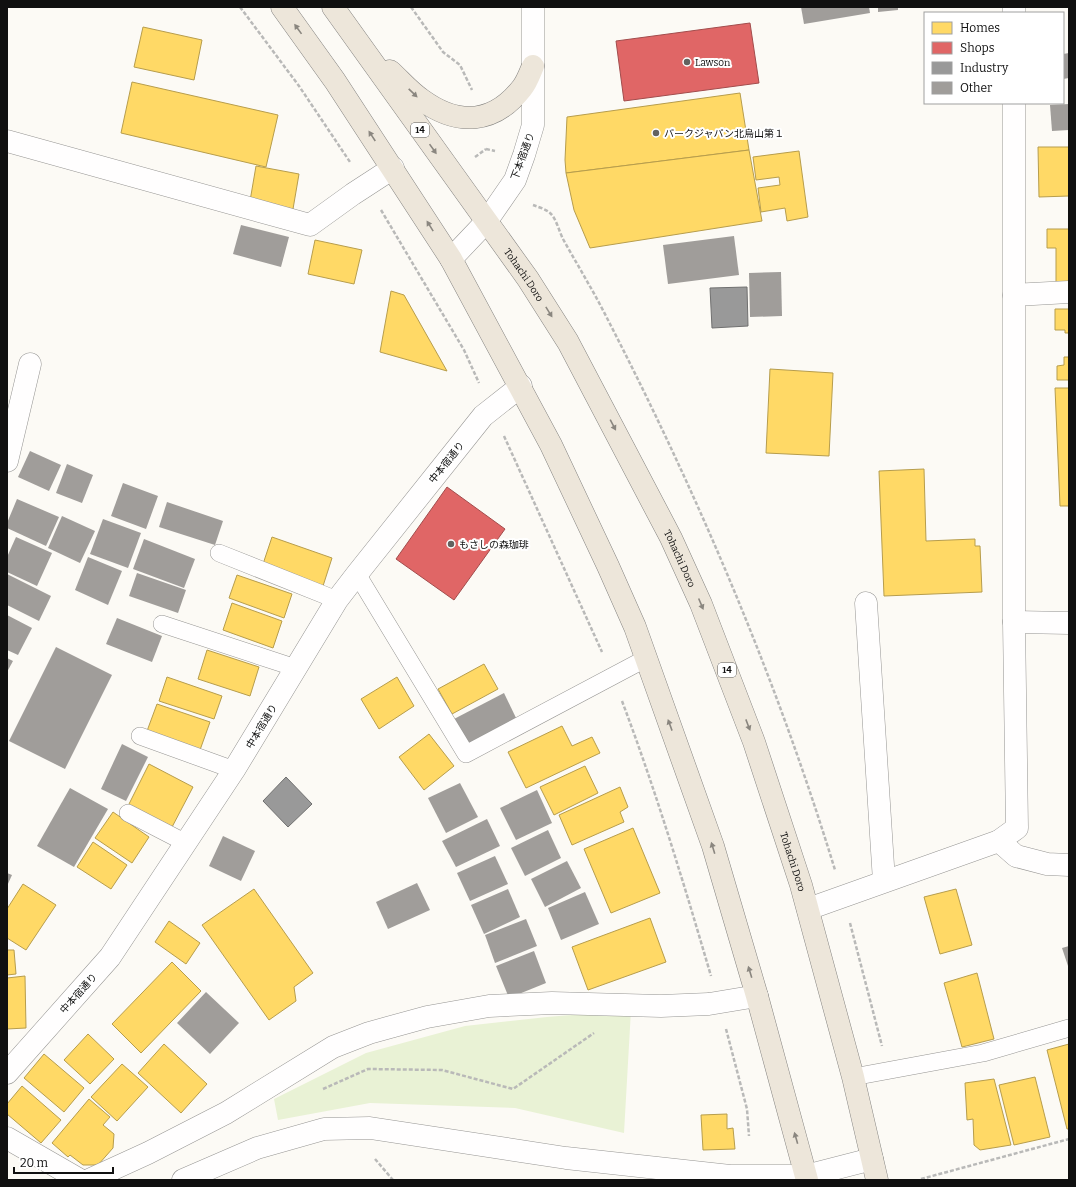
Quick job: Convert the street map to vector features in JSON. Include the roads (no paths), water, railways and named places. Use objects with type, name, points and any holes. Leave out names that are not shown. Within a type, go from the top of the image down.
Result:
[{"type":"main road","points":[[282,7],[335,81],[393,168],[450,259],[521,386],[574,492],[605,559],[635,627],[645,659],[713,846],[757,996],[807,1178]]},
{"type":"main road","name":"Tohachi Doro","points":[[333,7],[486,222],[528,278],[568,342],[671,538],[701,604],[754,742],[808,909],[853,1077],[877,1180]]},
{"type":"main road","points":[[354,37],[421,100],[442,112],[458,118],[470,118],[495,111],[509,102],[523,87],[533,66]]},
{"type":"street","name":"下本宿通り","points":[[450,259],[486,222],[514,180],[524,155],[532,125],[533,7]]},
{"type":"street","points":[[808,909],[999,841],[1017,828],[1014,622],[1014,104]]},
{"type":"street","points":[[7,142],[310,225],[393,168]]},
{"type":"street","points":[[1014,295],[1069,292]]},
{"type":"street","points":[[7,461],[30,364]]},
{"type":"street","name":"中本宿通り","points":[[7,1073],[110,957],[234,770],[337,600],[483,416],[491,408],[521,386]]},
{"type":"street","points":[[866,602],[884,881]]},
{"type":"street","points":[[1014,622],[1069,623]]},
{"type":"street","points":[[999,841],[1016,856],[1048,864],[1069,865]]},
{"type":"street","points":[[89,1180],[148,1153],[226,1113],[333,1047],[369,1033],[427,1017],[488,1006],[552,1003],[661,1006],[719,1003],[757,996]]},
{"type":"street","points":[[183,1180],[264,1146],[324,1129],[370,1128],[566,1158],[730,1176],[807,1178],[872,1159]]},
{"type":"street","points":[[7,1138],[80,1180]]},
{"type":"lane","points":[[220,553],[337,600]]},
{"type":"lane","points":[[357,574],[466,754],[645,659]]},
{"type":"lane","points":[[162,624],[296,668]]},
{"type":"lane","points":[[140,736],[234,770]]},
{"type":"lane","points":[[128,813],[186,843]]},
{"type":"lane","points":[[853,1077],[983,1052],[1069,1028]]},
{"type":"place","name":"Lawson","points":[[687,62]]},
{"type":"place","name":"パークジャパン北烏山第１","points":[[656,133]]},
{"type":"place","name":"もさしの森珈琲","points":[[451,544]]}]
